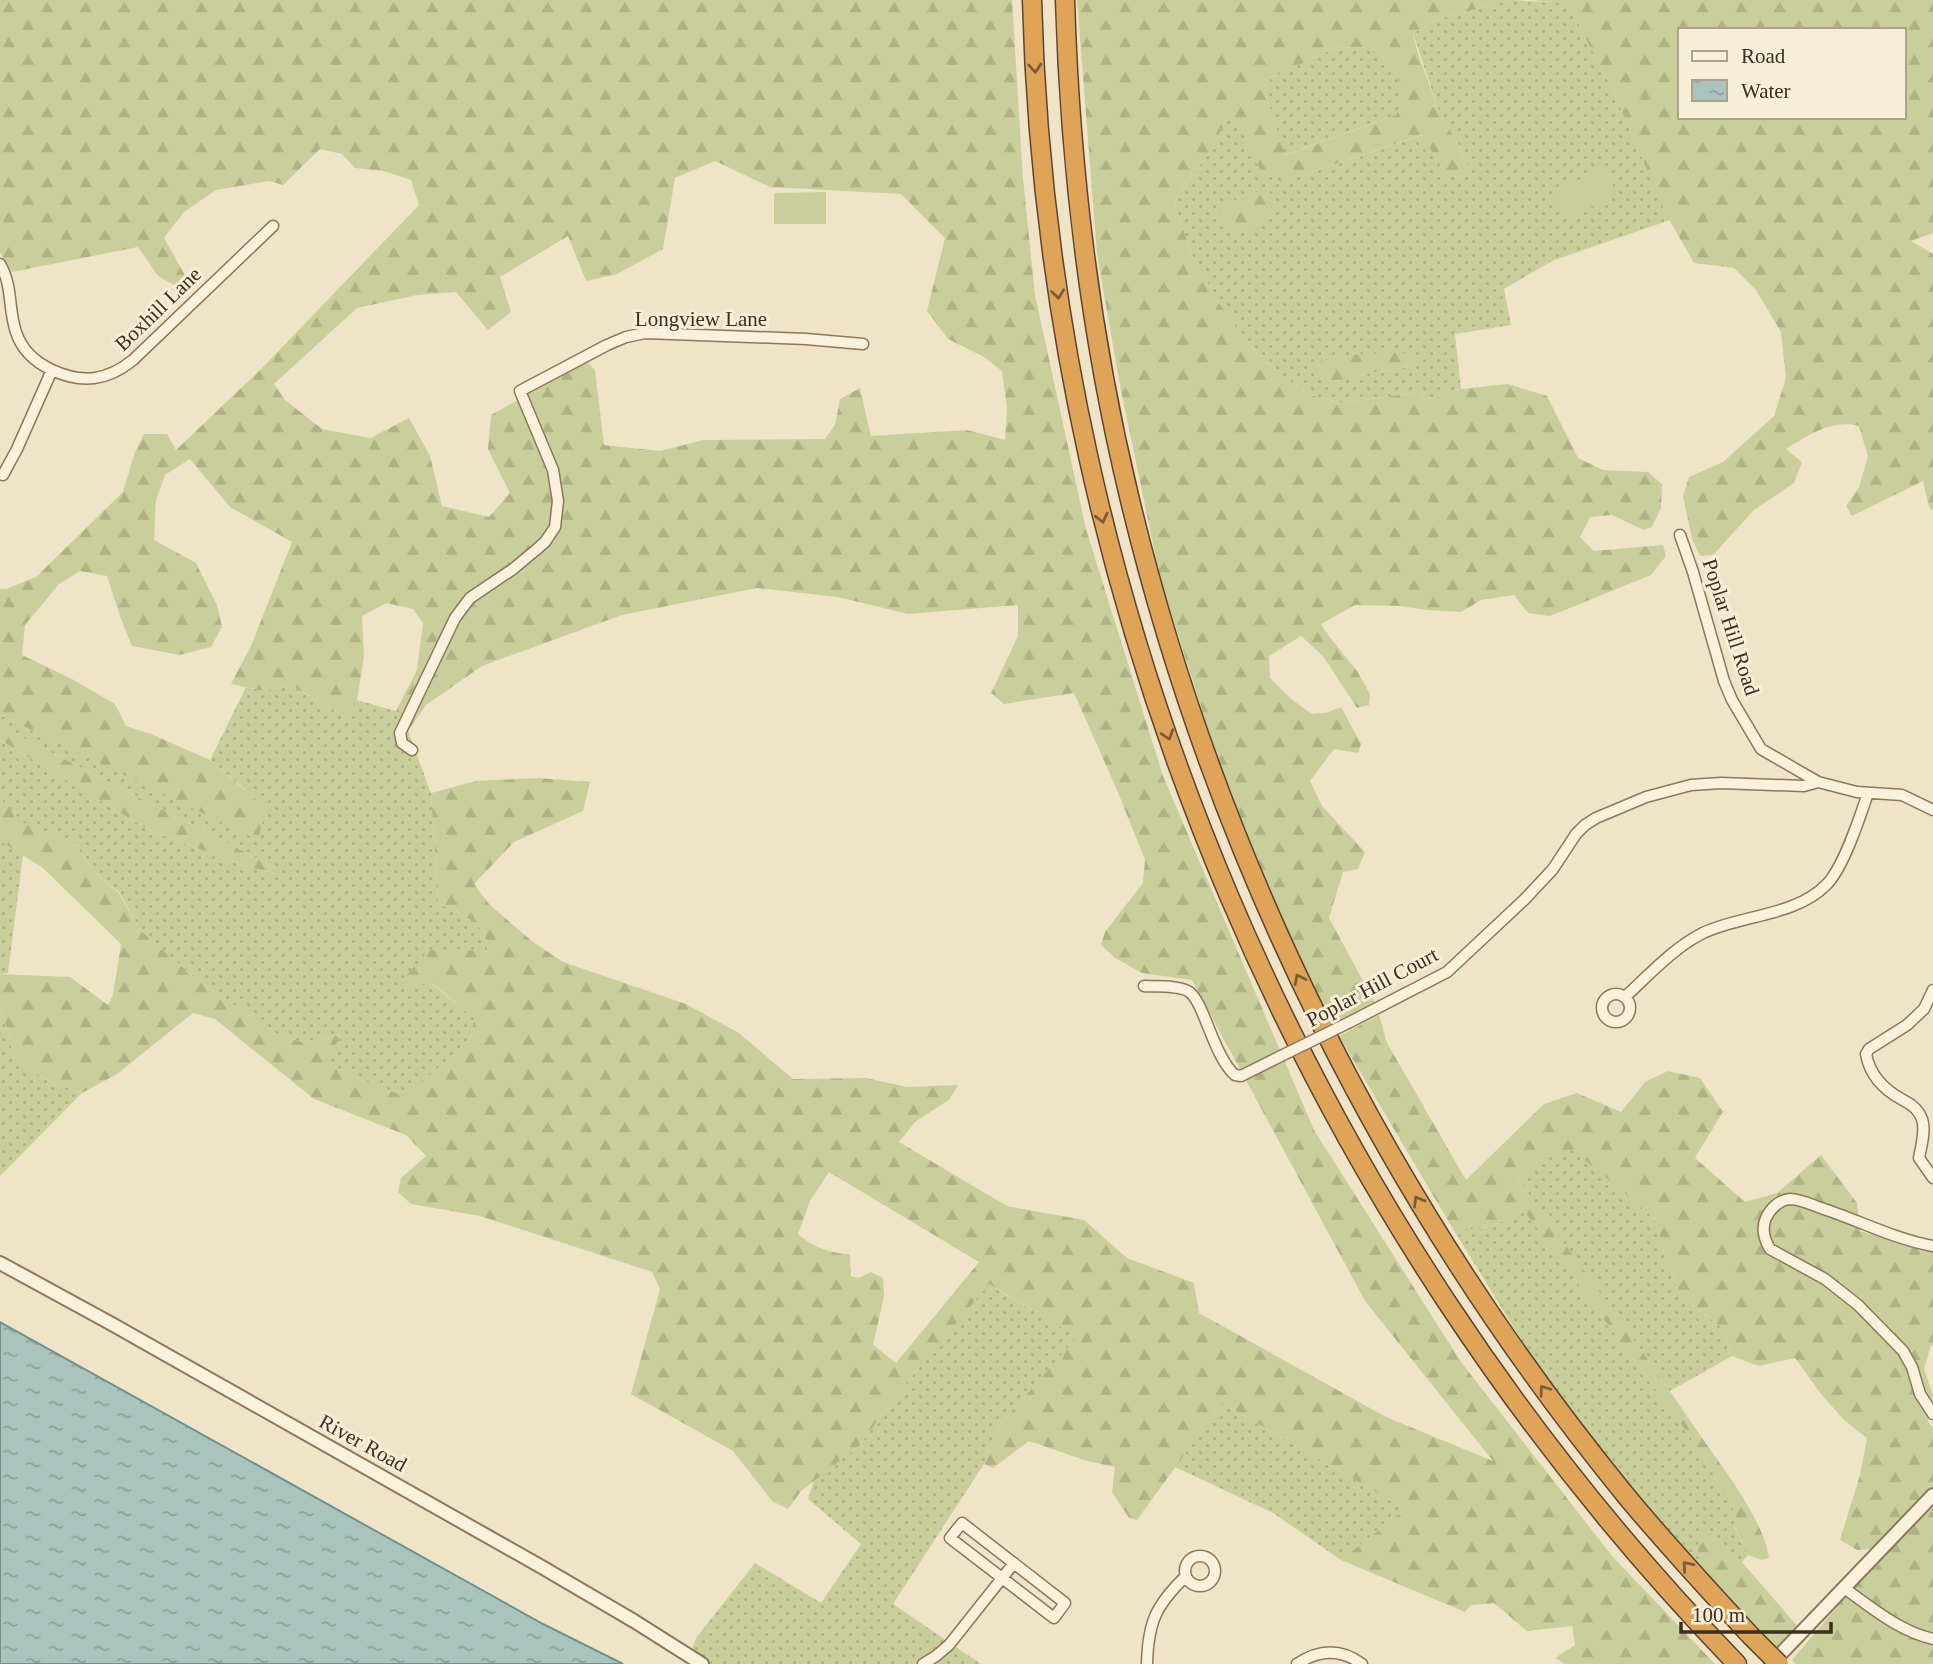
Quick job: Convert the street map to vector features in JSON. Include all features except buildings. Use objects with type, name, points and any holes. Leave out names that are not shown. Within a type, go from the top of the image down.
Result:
[{"type":"highway","points":[[1032,0],[1040,143],[1050,238],[1074,395],[1091,473],[1123,596],[1158,705],[1234,908],[1328,1103],[1374,1186],[1444,1298],[1520,1407],[1603,1514],[1676,1600],[1736,1662]]},
{"type":"highway","points":[[1065,0],[1072,144],[1082,234],[1107,392],[1125,481],[1179,675],[1216,785],[1260,894],[1347,1077],[1409,1186],[1467,1279],[1558,1409],[1615,1481],[1706,1588],[1779,1664]]},
{"type":"street","name":"Boxhill Lane","points":[[0,264],[7,278],[15,331],[28,354],[39,364],[67,377],[88,379],[109,375],[124,368],[272,226]]},
{"type":"street","name":"Longview Lane","points":[[412,750],[402,743],[400,733],[455,618],[470,598],[537,549],[555,527],[558,501],[553,470],[520,391],[607,345],[632,335],[784,338],[863,344]]},
{"type":"street","points":[[3,475],[52,370]]},
{"type":"street","name":"Poplar Hill Road","points":[[1680,535],[1724,681],[1761,749],[1818,782],[1868,793],[1902,795],[1933,810]]},
{"type":"street","name":"Poplar Hill Court","points":[[1144,986],[1181,989],[1193,995],[1221,1059],[1235,1075],[1241,1076],[1447,972],[1525,899],[1553,869],[1576,834],[1596,818],[1646,797],[1691,785],[1721,783],[1804,786],[1818,782]]},
{"type":"street","points":[[1625,998],[1679,948],[1705,932],[1801,902],[1827,885],[1839,866],[1868,793]]},
{"type":"street","points":[[1933,990],[1924,1009],[1907,1025],[1868,1049],[1866,1054],[1875,1079],[1919,1112],[1924,1125],[1919,1158],[1933,1178]]},
{"type":"street","points":[[1933,1246],[1791,1199],[1777,1204],[1764,1224],[1765,1241],[1770,1249],[1825,1279],[1858,1305],[1903,1351],[1912,1367],[1920,1394],[1933,1414]]},
{"type":"street","name":"River Road","points":[[0,1263],[400,1486],[634,1621],[702,1664]]},
{"type":"street","points":[[1771,1664],[1933,1495]]},
{"type":"street","points":[[962,1523],[1014,1563],[1065,1603],[1054,1618],[950,1538],[962,1523]]},
{"type":"street","points":[[923,1664],[949,1645],[1014,1563]]},
{"type":"street","points":[[1147,1664],[1148,1642],[1156,1613],[1164,1599],[1186,1576]]},
{"type":"street","points":[[1844,1588],[1896,1625],[1933,1639]]},
{"type":"street","points":[[1297,1664],[1313,1655],[1332,1652],[1353,1658],[1362,1664]]},
{"type":"green space","points":[[0,0],[1012,0],[1023,178],[1035,295],[1086,529],[1163,776],[1314,1130],[1461,1362],[1612,1556],[1715,1664],[1565,1664],[1555,1658],[1575,1645],[1572,1626],[1527,1631],[1494,1603],[1471,1605],[1465,1612],[1341,1560],[1405,1509],[1222,1403],[1137,1520],[1129,1518],[1112,1492],[1115,1467],[1087,1461],[1029,1441],[993,1468],[984,1464],[998,1427],[1077,1337],[989,1284],[907,1382],[858,1447],[801,1491],[788,1509],[772,1501],[733,1451],[631,1394],[660,1289],[652,1272],[480,1216],[411,1204],[398,1192],[401,1178],[426,1156],[406,1135],[314,1099],[215,1019],[193,1013],[117,1074],[82,1093],[45,1079],[15,1059],[0,1004],[0,974],[70,977],[108,1005],[113,995],[121,944],[43,868],[0,841],[0,798],[24,823],[73,842],[96,874],[118,892],[141,931],[201,983],[277,1034],[301,1042],[341,1035],[329,1057],[337,1068],[405,1097],[470,1039],[474,1018],[432,983],[397,985],[430,950],[460,949],[488,953],[483,933],[472,920],[438,903],[431,793],[476,781],[537,778],[590,782],[583,811],[514,842],[474,884],[489,904],[533,942],[563,962],[686,1004],[739,1033],[793,1079],[866,1078],[907,1087],[958,1085],[949,1100],[916,1121],[899,1142],[1007,1206],[1084,1220],[1127,1258],[1194,1283],[1199,1313],[1386,1417],[1493,1461],[1365,1301],[1192,980],[1142,973],[1115,958],[1101,945],[1105,932],[1143,883],[1145,860],[1074,693],[1004,704],[991,693],[1018,636],[1018,605],[908,614],[838,597],[757,588],[622,615],[482,666],[426,705],[408,731],[396,711],[417,670],[423,623],[413,609],[386,603],[362,616],[364,657],[357,700],[344,716],[290,685],[264,691],[231,684],[251,646],[292,542],[230,507],[190,459],[165,475],[156,500],[154,540],[196,563],[217,605],[222,627],[211,647],[179,655],[132,646],[107,576],[80,571],[59,584],[25,625],[22,655],[115,704],[126,726],[210,760],[266,808],[258,840],[0,715],[0,589],[36,577],[123,492],[135,452],[144,434],[167,434],[176,450],[262,368],[419,205],[411,180],[384,171],[355,168],[342,154],[320,149],[283,185],[269,181],[216,190],[184,212],[164,238],[187,279],[174,285],[158,276],[138,247],[12,272],[0,253]],"holes":[[[715,161],[770,187],[901,194],[945,238],[927,311],[948,339],[984,357],[1002,371],[1007,408],[1005,440],[967,430],[871,436],[860,388],[840,399],[835,425],[825,439],[703,440],[660,451],[604,445],[595,370],[587,362],[491,415],[488,449],[510,493],[489,517],[442,506],[430,456],[409,418],[370,438],[322,429],[285,400],[274,384],[357,308],[417,295],[456,292],[488,330],[511,312],[500,277],[568,236],[586,281],[617,274],[663,249],[675,178]],[[829,1172],[979,1262],[896,1363],[873,1345],[884,1297],[883,1278],[871,1272],[858,1278],[851,1276],[850,1254],[822,1249],[798,1234],[810,1201]]]},
{"type":"green space","points":[[1077,0],[1511,0],[1442,18],[1413,33],[1439,112],[1460,147],[1470,172],[1460,178],[1445,173],[1422,135],[1282,182],[1261,172],[1234,115],[1226,121],[1206,158],[1186,181],[1174,203],[1194,260],[1221,306],[1261,359],[1307,394],[1342,403],[1411,393],[1432,399],[1461,389],[1508,384],[1547,396],[1578,458],[1603,470],[1648,472],[1662,484],[1661,508],[1652,527],[1644,530],[1612,515],[1590,517],[1580,537],[1594,551],[1663,545],[1666,556],[1651,575],[1550,616],[1528,613],[1514,595],[1481,600],[1461,612],[1355,605],[1321,624],[1357,671],[1370,694],[1369,705],[1357,708],[1323,656],[1301,636],[1269,656],[1270,678],[1291,699],[1312,714],[1326,713],[1341,707],[1361,744],[1358,753],[1334,749],[1310,781],[1322,806],[1365,852],[1358,869],[1343,872],[1329,918],[1375,1003],[1331,1026],[1231,802],[1160,577],[1120,386],[1097,254]],"holes":[[[1372,47],[1396,71],[1404,95],[1396,115],[1286,155],[1264,90],[1271,78],[1335,48]]]},
{"type":"green space","points":[[1511,0],[1568,3],[1614,93],[1670,220],[1552,261],[1504,289],[1511,325],[1455,334],[1461,389],[1432,399],[1411,393],[1342,403],[1307,394],[1261,359],[1221,306],[1194,260],[1174,203],[1186,181],[1206,158],[1226,121],[1235,114],[1261,172],[1282,182],[1423,135],[1445,173],[1460,178],[1470,172],[1460,147],[1439,112],[1413,33],[1442,18]],"holes":[[[1389,352],[1410,367],[1358,375],[1332,383]]]},
{"type":"green space","points":[[1532,0],[1933,0],[1933,233],[1911,241],[1933,254],[1933,511],[1929,507],[1923,481],[1852,516],[1846,506],[1859,487],[1868,456],[1859,426],[1840,425],[1812,434],[1786,449],[1802,462],[1794,483],[1754,510],[1713,555],[1700,556],[1692,539],[1683,496],[1689,477],[1723,462],[1774,416],[1786,378],[1781,332],[1756,290],[1734,268],[1694,263],[1666,214],[1614,93],[1568,4]]},
{"type":"green space","points":[[1372,47],[1396,71],[1405,95],[1396,115],[1285,155],[1264,89],[1271,78],[1335,48]]},
{"type":"green space","points":[[1604,168],[1617,194],[1566,219],[1553,192]]},
{"type":"green space","points":[[1269,190],[1272,206],[1255,226],[1230,234],[1220,225],[1221,209],[1244,196]]},
{"type":"green space","points":[[826,192],[826,224],[774,224],[774,193]]},
{"type":"green space","points":[[1389,352],[1432,356],[1410,367],[1358,375],[1332,383],[1314,377],[1317,363],[1340,356]]},
{"type":"green space","points":[[290,685],[344,716],[357,700],[396,711],[408,731],[431,793],[438,903],[473,921],[479,926],[486,942],[488,954],[460,949],[431,983],[474,1018],[470,1039],[405,1098],[337,1068],[328,1057],[341,1035],[301,1042],[277,1034],[201,983],[141,931],[119,892],[96,874],[73,842],[23,823],[0,798],[0,740],[149,830],[241,865],[276,874],[274,867],[0,726],[0,715],[35,732],[246,790],[210,760],[246,687],[264,691]]},
{"type":"green space","points":[[0,726],[274,867],[277,874],[241,865],[149,830],[0,740]]},
{"type":"green space","points":[[0,841],[23,855],[8,973],[0,974]]},
{"type":"green space","points":[[0,1004],[15,1059],[45,1079],[82,1093],[0,1176]]},
{"type":"green space","points":[[1379,1015],[1387,1043],[1466,1180],[1544,1104],[1577,1093],[1621,1112],[1645,1082],[1668,1071],[1700,1078],[1723,1112],[1695,1158],[1745,1202],[1777,1193],[1821,1155],[1857,1203],[1860,1231],[1933,1251],[1933,1345],[1924,1369],[1933,1395],[1928,1421],[1933,1428],[1933,1486],[1872,1549],[1857,1550],[1840,1540],[1860,1475],[1867,1438],[1844,1420],[1795,1358],[1759,1366],[1732,1356],[1720,1326],[1680,1295],[1654,1218],[1573,1150],[1540,1161],[1517,1178],[1742,1496],[1760,1528],[1769,1558],[1762,1560],[1748,1555],[1734,1525],[1735,1513],[1700,1450],[1525,1212],[1481,1229],[1453,1229],[1339,1036]]},
{"type":"green space","points":[[1573,1149],[1654,1218],[1680,1295],[1720,1326],[1732,1356],[1670,1391],[1517,1178],[1540,1161]]},
{"type":"green space","points":[[1525,1211],[1700,1450],[1735,1513],[1734,1526],[1748,1555],[1742,1562],[1713,1535],[1697,1548],[1701,1568],[1607,1457],[1532,1357],[1453,1229],[1481,1229]]},
{"type":"green space","points":[[988,1284],[1078,1337],[998,1427],[984,1464],[893,1604],[981,1664],[711,1664],[694,1653],[692,1649],[696,1638],[755,1563],[821,1603],[861,1544],[808,1499],[814,1480],[858,1447],[907,1382]]},
{"type":"green space","points":[[1222,1403],[1405,1509],[1341,1560],[1273,1513],[1175,1467]]},
{"type":"green space","points":[[1933,1504],[1933,1664],[1796,1664],[1792,1660],[1854,1587]]},
{"type":"green space","points":[[1701,1535],[1713,1535],[1742,1562],[1799,1628],[1776,1648],[1701,1568],[1697,1548]]},
{"type":"water","points":[[0,1322],[543,1624],[623,1664],[0,1664]]}]
